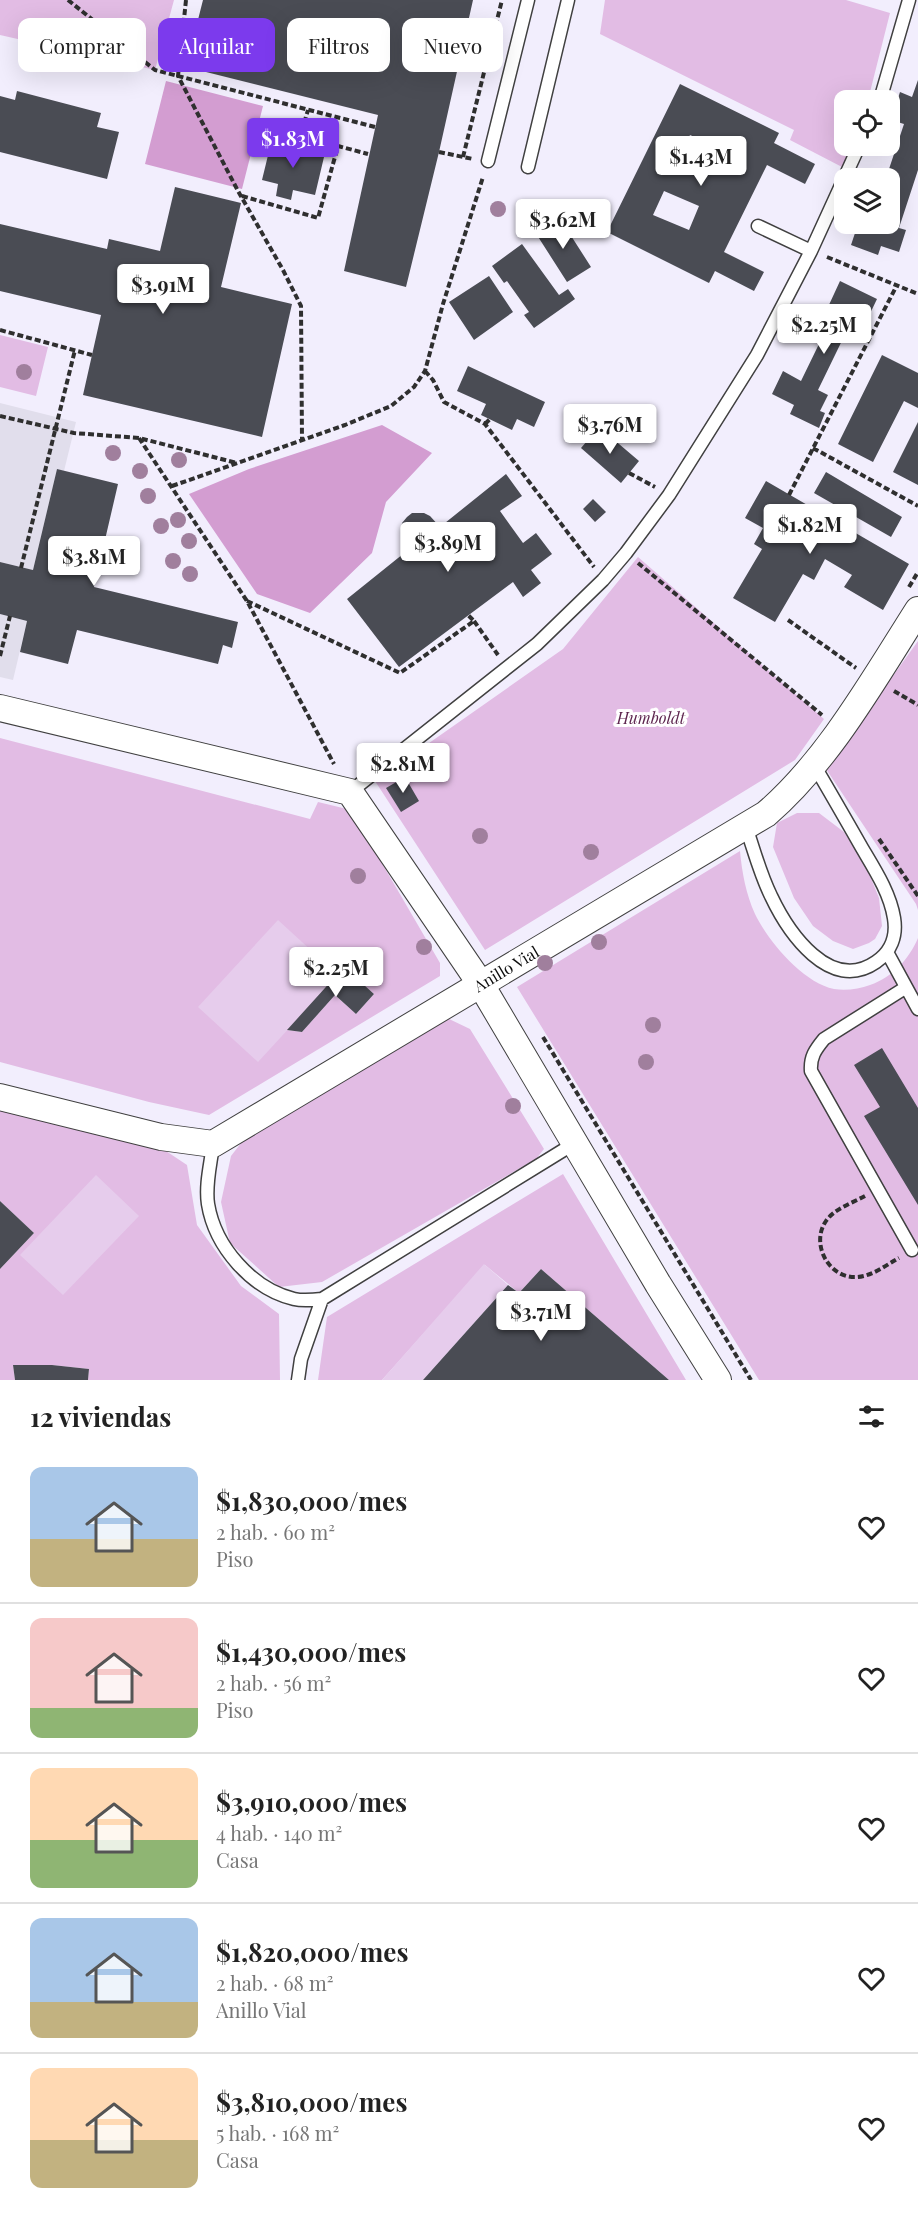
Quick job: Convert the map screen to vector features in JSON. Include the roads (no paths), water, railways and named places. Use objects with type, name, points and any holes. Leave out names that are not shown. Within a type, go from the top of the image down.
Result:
[{"type":"street","name":"Anillo Vial","points":[[213,1144],[480,983],[746,827],[788,795],[814,765],[839,729],[880,690],[918,610]]},
{"type":"street","points":[[0,708],[350,792],[480,983],[658,1284],[718,1380]]},
{"type":"street","points":[[0,1097],[160,1137],[213,1144]]},
{"type":"lane","points":[[488,161],[528,0]]},
{"type":"lane","points":[[528,167],[568,0]]},
{"type":"lane","points":[[883,90],[909,0]]},
{"type":"lane","points":[[350,792],[508,669],[572,612],[626,553],[669,495],[757,355],[812,251],[855,156]]},
{"type":"lane","points":[[758,226],[812,251]]},
{"type":"lane","points":[[746,827],[778,911],[801,943],[814,955],[828,966],[842,970],[855,970],[867,968],[887,952],[893,942],[895,930],[890,901],[881,881],[814,765]]},
{"type":"lane","points":[[887,952],[918,1009]]},
{"type":"lane","points":[[905,988],[824,1039],[810,1060],[812,1071],[912,1250]]},
{"type":"lane","points":[[213,1144],[207,1192],[208,1206],[214,1225],[231,1254],[254,1280],[281,1295],[296,1300],[322,1299],[575,1143]]},
{"type":"lane","points":[[298,1380],[301,1359],[322,1299]]},
{"type":"park label","name":"Humboldt","points":[[651,718]]}]
